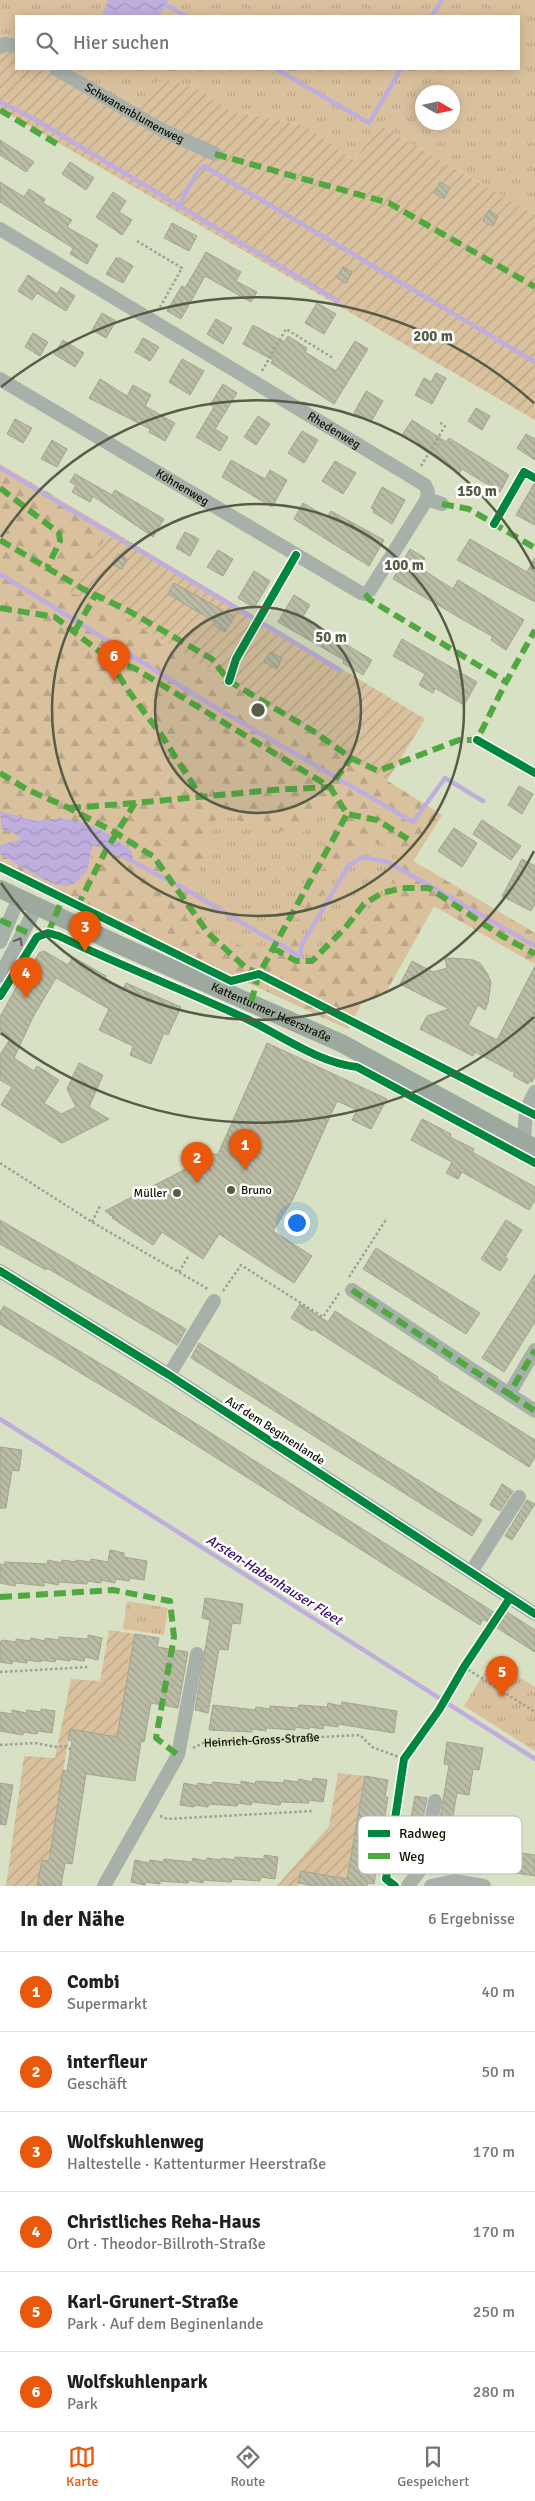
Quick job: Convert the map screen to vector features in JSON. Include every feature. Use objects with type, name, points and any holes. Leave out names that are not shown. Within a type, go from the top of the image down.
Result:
[{"type":"main road","name":"Kattenturmer Heerstraße","points":[[0,889],[341,1042],[530,1145]]},
{"type":"street","points":[[0,47],[5,44],[15,46]]},
{"type":"street","name":"Schwanenblumenweg","points":[[58,70],[162,130],[215,154]]},
{"type":"street","name":"Rhedenweg","points":[[0,229],[414,478],[425,485],[428,492],[427,499]]},
{"type":"street","name":"Köhnenweg","points":[[0,379],[365,594],[427,499]]},
{"type":"street","points":[[427,499],[442,504]]},
{"type":"street","points":[[0,942],[19,898]]},
{"type":"street","points":[[0,976],[37,906]]},
{"type":"street","points":[[530,1145],[526,1110],[535,1092]]},
{"type":"street","name":"Auf dem Beginenlande","points":[[0,1271],[169,1375],[535,1614]]},
{"type":"street","points":[[348,1284],[535,1411]]},
{"type":"street","points":[[169,1375],[216,1298]]},
{"type":"street","points":[[508,1394],[535,1350]]},
{"type":"street","points":[[471,1572],[519,1497]]},
{"type":"street","points":[[104,1886],[178,1755],[197,1654]]},
{"type":"street","points":[[432,1816],[435,1801]]},
{"type":"street","points":[[408,1886],[417,1874]]},
{"type":"street","points":[[431,1886],[454,1881],[484,1886]]},
{"type":"path","points":[[137,241],[182,268],[152,321]]},
{"type":"path","points":[[255,383],[286,329],[333,358]]},
{"type":"path","points":[[414,478],[445,426],[439,422]]},
{"type":"path","points":[[0,1164],[92,1222],[178,1272],[216,1298],[223,1292],[241,1265],[323,1317],[348,1284],[387,1218]]},
{"type":"path","points":[[92,1222],[101,1204]]},
{"type":"path","points":[[178,1272],[189,1255]]},
{"type":"path","points":[[464,1667],[535,1712]]},
{"type":"path","points":[[0,1672],[89,1668]]},
{"type":"path","points":[[0,1744],[35,1743],[56,1747],[67,1746],[71,1750]]},
{"type":"path","points":[[147,1810],[167,1819],[312,1811]]},
{"type":"green space","points":[[0,0],[535,0],[535,215],[377,124],[355,161],[304,125],[233,112],[195,87],[136,113],[66,70],[520,70],[520,15],[15,15],[15,39],[7,35],[0,38]]},
{"type":"green space","points":[[7,35],[15,39],[15,70],[66,70],[136,112],[158,81],[166,80],[195,87],[233,112],[304,125],[355,161],[377,124],[535,215],[535,420],[0,109],[0,38]]},
{"type":"green space","points":[[0,464],[111,530],[70,591],[442,815],[413,861],[535,933],[535,964],[434,906],[386,992],[361,1004],[348,1029],[82,906],[0,863]]},
{"type":"green space","points":[[0,464],[111,530],[70,592],[108,606],[442,815],[413,861],[535,933],[535,964],[434,906],[386,992],[361,1004],[348,1029],[82,906],[0,863],[0,854],[36,876],[91,861],[93,844],[133,863],[86,823],[60,818],[36,821],[0,811]],"holes":[[[329,807],[346,826],[289,934],[279,949],[267,953],[201,934],[186,918],[187,893],[209,850],[208,836],[214,821],[230,817],[251,826],[301,834],[320,812]],[[360,838],[370,843],[393,845],[400,864],[387,894],[324,956],[311,964],[297,957],[300,933],[346,854]]]},
{"type":"green space","points":[[111,530],[425,719],[387,781],[108,606],[69,592]]},
{"type":"green space","points":[[0,824],[2,829],[23,839],[0,845]]},
{"type":"green space","points":[[127,1601],[168,1608],[164,1635],[123,1629]]},
{"type":"green space","points":[[109,1630],[135,1634],[117,1737],[70,1729],[49,1861],[42,1860],[37,1886],[6,1886],[24,1756],[55,1758],[71,1679],[100,1681]]},
{"type":"green space","points":[[492,1660],[535,1687],[535,1751],[464,1706]]},
{"type":"green space","points":[[338,1773],[365,1776],[347,1879],[301,1871],[298,1886],[277,1886],[329,1826]]},
{"type":"water","points":[[108,0],[169,0],[160,15],[102,15]]},
{"type":"water","points":[[0,811],[36,821],[61,818],[86,823],[105,832],[132,851],[133,863],[93,845],[87,870],[79,880],[66,886],[51,883],[0,854],[0,845],[22,839],[12,832],[2,829]]},
{"type":"building","points":[[0,140],[34,162],[26,172],[0,155]]},
{"type":"building","points":[[70,162],[94,178],[86,190],[62,174]]},
{"type":"building","points":[[0,182],[24,197],[29,189],[45,199],[43,203],[72,220],[67,227],[98,245],[87,264],[70,254],[73,248],[0,202]]},
{"type":"building","points":[[440,182],[450,188],[444,199],[434,193]]},
{"type":"building","points":[[113,192],[126,201],[119,212],[132,220],[122,235],[96,217]]},
{"type":"building","points":[[489,210],[498,216],[493,226],[483,221]]},
{"type":"building","points":[[172,223],[197,236],[189,251],[164,238]]},
{"type":"building","points":[[206,252],[241,272],[236,281],[257,292],[251,302],[205,276],[181,319],[167,311],[182,286],[185,288]]},
{"type":"building","points":[[116,258],[120,258],[133,266],[123,283],[106,274]]},
{"type":"building","points":[[343,267],[352,272],[346,283],[337,278]]},
{"type":"building","points":[[28,275],[57,294],[61,287],[75,296],[66,311],[37,293],[32,300],[18,291]]},
{"type":"building","points":[[317,303],[336,314],[324,334],[305,323]]},
{"type":"building","points":[[102,313],[116,321],[106,338],[92,330]]},
{"type":"building","points":[[216,319],[232,328],[223,344],[207,334]]},
{"type":"building","points":[[253,325],[284,342],[288,336],[307,348],[305,352],[336,371],[355,341],[368,349],[334,404],[271,363],[273,360],[243,344]]},
{"type":"building","points":[[33,333],[48,342],[40,356],[25,347]]},
{"type":"building","points":[[143,338],[159,347],[150,361],[135,352]]},
{"type":"building","points":[[63,340],[84,353],[75,367],[54,354]]},
{"type":"building","points":[[182,359],[204,371],[190,395],[169,382]]},
{"type":"building","points":[[436,373],[446,378],[432,404],[415,395],[424,378],[431,382]]},
{"type":"building","points":[[100,379],[127,396],[133,385],[151,395],[145,406],[175,423],[165,441],[149,432],[150,429],[89,398]]},
{"type":"building","points":[[223,384],[237,393],[215,429],[228,437],[220,451],[196,437],[214,407],[210,405]]},
{"type":"building","points":[[366,391],[383,401],[371,422],[354,413]]},
{"type":"building","points":[[476,408],[490,416],[482,430],[468,421]]},
{"type":"building","points":[[258,416],[270,424],[256,445],[244,437]]},
{"type":"building","points":[[15,419],[32,428],[23,443],[7,434]]},
{"type":"building","points":[[412,420],[446,442],[449,438],[509,475],[500,492],[462,469],[459,474],[402,435]]},
{"type":"building","points":[[302,431],[318,440],[304,463],[288,453]]},
{"type":"building","points":[[526,434],[535,439],[535,460],[517,448]]},
{"type":"building","points":[[52,440],[67,449],[57,467],[41,459]]},
{"type":"building","points":[[231,460],[265,479],[270,470],[287,480],[272,507],[222,477]]},
{"type":"building","points":[[335,461],[356,473],[343,494],[322,481]]},
{"type":"building","points":[[75,474],[112,495],[115,490],[164,519],[153,537],[93,496],[90,502],[72,492],[76,485],[70,482]]},
{"type":"building","points":[[535,482],[535,525],[516,515]]},
{"type":"building","points":[[382,487],[405,500],[392,524],[373,512],[374,510],[371,508]]},
{"type":"building","points":[[303,503],[327,517],[331,511],[384,540],[369,566],[294,519]]},
{"type":"building","points":[[185,532],[199,539],[190,556],[176,548]]},
{"type":"building","points":[[470,539],[527,572],[535,557],[535,602],[457,560]]},
{"type":"building","points":[[410,549],[425,558],[420,568],[453,589],[458,580],[524,620],[506,650],[491,640],[493,637],[393,579]]},
{"type":"building","points":[[218,550],[233,559],[223,576],[207,567]]},
{"type":"building","points":[[118,554],[127,559],[122,569],[112,564]]},
{"type":"building","points":[[254,571],[270,581],[254,608],[238,598]]},
{"type":"building","points":[[174,583],[234,617],[225,632],[214,625],[215,622],[168,594]]},
{"type":"building","points":[[294,595],[310,605],[302,618],[343,640],[342,642],[372,660],[363,675],[343,663],[344,660],[278,622]]},
{"type":"building","points":[[402,639],[477,682],[464,705],[435,688],[433,693],[419,685],[425,674],[393,656]]},
{"type":"building","points":[[270,652],[282,658],[277,669],[264,662]]},
{"type":"building","points":[[519,786],[533,794],[522,814],[508,805]]},
{"type":"building","points":[[482,820],[521,846],[511,860],[473,834]]},
{"type":"building","points":[[454,828],[477,843],[462,867],[438,851]]},
{"type":"building","points":[[522,859],[535,866],[535,904],[531,911],[502,896]]},
{"type":"building","points":[[44,951],[68,965],[73,957],[106,976],[105,978],[123,989],[126,983],[181,1007],[168,1035],[164,1033],[151,1064],[130,1055],[133,1046],[99,1030],[109,1009],[56,978],[33,1017],[14,1058],[34,1071],[37,1066],[59,1080],[44,1103],[61,1114],[76,1107],[67,1089],[79,1063],[103,1075],[89,1107],[109,1119],[62,1143],[1,1105],[12,1087],[0,1080],[0,1055],[10,1039],[0,1034],[0,1017],[23,975],[29,970],[39,953]]},
{"type":"building","points":[[445,959],[473,960],[480,963],[488,975],[491,982],[488,1003],[485,1010],[478,1005],[468,1025],[497,1040],[535,966],[535,1076],[532,1082],[529,1081],[528,1084],[513,1076],[515,1073],[475,1052],[473,1056],[420,1029],[427,1016],[449,1009],[400,984],[412,961],[433,972],[447,968]]},
{"type":"building","points":[[267,1043],[387,1099],[371,1129],[352,1120],[357,1110],[337,1101],[293,1199],[273,1231],[312,1256],[294,1283],[219,1234],[203,1259],[162,1232],[153,1245],[112,1218],[105,1211],[201,1161],[206,1154],[218,1154]]},
{"type":"building","points":[[422,1119],[451,1134],[450,1137],[474,1149],[472,1152],[535,1187],[535,1200],[529,1210],[462,1172],[458,1179],[446,1173],[452,1162],[411,1140]]},
{"type":"building","points":[[0,1220],[186,1329],[177,1345],[47,1268],[46,1270],[0,1244]]},
{"type":"building","points":[[506,1220],[522,1230],[505,1257],[508,1259],[500,1271],[481,1259]]},
{"type":"building","points":[[376,1248],[480,1313],[466,1334],[363,1269]]},
{"type":"building","points":[[535,1274],[535,1322],[504,1372],[482,1358]]},
{"type":"building","points":[[300,1304],[328,1322],[335,1311],[438,1377],[437,1379],[535,1440],[535,1457],[529,1467],[313,1329],[312,1331],[291,1318]]},
{"type":"building","points":[[4,1306],[116,1373],[503,1618],[507,1612],[535,1630],[535,1652],[483,1619],[480,1625],[117,1395],[0,1324],[0,1312]]},
{"type":"building","points":[[199,1343],[482,1520],[472,1536],[191,1358]]},
{"type":"building","points":[[0,1447],[22,1450],[19,1471],[12,1470],[6,1508],[0,1508]]},
{"type":"building","points":[[502,1484],[513,1491],[500,1511],[490,1505]]},
{"type":"building","points":[[527,1500],[535,1504],[512,1540],[505,1536]]},
{"type":"building","points":[[110,1550],[124,1553],[124,1557],[147,1561],[144,1580],[130,1578],[129,1581],[116,1579],[115,1583],[101,1580],[101,1583],[87,1581],[87,1584],[59,1582],[58,1585],[44,1582],[44,1586],[16,1583],[15,1586],[0,1583],[0,1564],[4,1565],[5,1562],[47,1564],[48,1560],[62,1563],[62,1560],[90,1562],[91,1559],[108,1562]]},
{"type":"building","points":[[205,1598],[243,1604],[240,1624],[232,1623],[228,1650],[219,1649],[208,1713],[195,1710],[210,1620],[202,1618]]},
{"type":"building","points":[[135,1634],[159,1638],[157,1647],[188,1652],[178,1708],[151,1703],[144,1742],[141,1741],[135,1781],[86,1774],[72,1864],[65,1863],[61,1886],[37,1886],[42,1860],[49,1861],[63,1770],[67,1771],[72,1741],[68,1740],[70,1729],[117,1737]]},
{"type":"building","points":[[88,1635],[102,1638],[98,1660],[85,1657],[84,1661],[56,1659],[55,1662],[27,1660],[27,1663],[13,1661],[12,1664],[0,1662],[0,1642],[2,1640],[16,1642],[16,1639],[30,1641],[31,1638],[45,1641],[45,1638],[59,1640],[59,1637],[88,1639]]},
{"type":"building","points":[[342,1702],[397,1711],[394,1733],[338,1724],[338,1727],[324,1725],[323,1729],[309,1727],[309,1729],[295,1727],[295,1730],[266,1728],[266,1731],[252,1729],[252,1732],[209,1730],[213,1705],[255,1710],[256,1707],[270,1709],[270,1706],[298,1708],[299,1705],[327,1707],[328,1703],[341,1706]]},
{"type":"building","points":[[41,1709],[55,1711],[52,1733],[38,1731],[37,1734],[23,1732],[23,1735],[0,1731],[0,1712],[12,1714],[12,1710],[26,1713],[27,1710],[41,1712]]},
{"type":"building","points":[[447,1742],[483,1748],[479,1770],[473,1769],[469,1795],[457,1793],[453,1816],[440,1816],[449,1765],[444,1764]]},
{"type":"building","points":[[365,1776],[388,1780],[385,1797],[388,1797],[385,1816],[358,1816]]},
{"type":"building","points":[[313,1778],[327,1780],[323,1802],[309,1800],[309,1803],[281,1802],[280,1805],[252,1802],[251,1805],[238,1803],[237,1806],[209,1804],[208,1807],[180,1805],[184,1783],[198,1786],[198,1783],[212,1785],[213,1782],[241,1785],[241,1781],[255,1784],[256,1781],[284,1783],[284,1780],[298,1782],[299,1779],[312,1782]]},
{"type":"building","points":[[0,1783],[13,1785],[6,1825],[0,1824]]},
{"type":"building","points":[[415,1796],[427,1798],[423,1816],[411,1816]]},
{"type":"building","points":[[358,1816],[358,1874],[376,1874],[374,1884],[368,1883],[367,1886],[314,1886],[298,1883],[301,1871],[347,1879]]},
{"type":"building","points":[[522,1853],[535,1855],[535,1876],[522,1874]]},
{"type":"building","points":[[264,1855],[278,1857],[275,1879],[261,1877],[260,1881],[232,1879],[231,1882],[203,1880],[203,1883],[189,1880],[188,1883],[160,1881],[160,1884],[146,1882],[145,1885],[131,1882],[135,1860],[149,1863],[150,1860],[163,1862],[164,1859],[192,1862],[193,1858],[206,1861],[207,1858],[235,1860],[235,1857],[264,1859]]},
{"type":"waterway","points":[[433,15],[442,0]]},
{"type":"waterway","points":[[166,5],[184,15]]},
{"type":"waterway","points":[[278,70],[369,123],[400,70]]},
{"type":"waterway","points":[[0,102],[31,117],[338,301]]},
{"type":"waterway","points":[[178,207],[198,171],[204,166],[535,362]]},
{"type":"waterway","points":[[0,468],[252,617]]},
{"type":"waterway","points":[[0,574],[213,706],[413,822],[445,778],[483,801]]},
{"type":"waterway","points":[[262,623],[340,670]]},
{"type":"waterway","points":[[278,943],[300,957],[302,944],[349,865],[363,857],[388,862],[535,946]]},
{"type":"waterway","points":[[130,860],[173,883]]},
{"type":"waterway","points":[[178,885],[275,942]]},
{"type":"waterway","name":"Arsten-Habenhauser Fleet","points":[[0,1419],[535,1759]]},
{"type":"marked path","points":[[0,110],[57,144]]},
{"type":"marked path","points":[[215,154],[389,203],[535,287]]},
{"type":"marked path","points":[[0,488],[59,533],[60,541],[47,568]]},
{"type":"marked path","points":[[442,504],[469,509],[535,548]]},
{"type":"marked path","points":[[0,540],[83,589],[127,610],[212,659],[229,681],[313,731],[351,758],[378,771],[459,740],[477,740],[535,630]]},
{"type":"marked path","points":[[75,631],[96,594]]},
{"type":"marked path","points":[[365,594],[370,600],[506,682]]},
{"type":"marked path","points":[[0,608],[55,617],[109,659],[134,668],[330,787],[347,814],[377,820],[408,839]]},
{"type":"marked path","points":[[109,659],[127,689],[162,736],[201,797]]},
{"type":"marked path","points":[[77,907],[105,852],[135,803],[273,790],[330,787],[351,758]]},
{"type":"marked path","points":[[0,773],[28,790],[69,808],[116,833],[154,857],[208,933],[245,967],[259,974]]},
{"type":"marked path","points":[[69,808],[135,803]]},
{"type":"marked path","points":[[251,1002],[259,974],[347,814]]},
{"type":"marked path","points":[[273,948],[296,961],[312,961],[345,928],[364,904],[382,893],[402,888],[429,888],[502,936],[535,954]]},
{"type":"marked path","points":[[48,933],[62,900]]},
{"type":"marked path","points":[[0,920],[37,937]]},
{"type":"marked path","points":[[352,1290],[509,1394],[535,1350]]},
{"type":"marked path","points":[[509,1394],[535,1411]]},
{"type":"marked path","points":[[0,1597],[113,1590],[170,1601],[174,1637],[156,1738],[178,1755]]},
{"type":"cycle path","points":[[494,524],[524,472],[535,478]]},
{"type":"cycle path","points":[[229,681],[236,659],[296,555]]},
{"type":"cycle path","points":[[477,740],[535,773]]},
{"type":"cycle path","points":[[0,867],[231,981],[259,974],[535,1115]]},
{"type":"cycle path","points":[[0,996],[37,937],[48,933],[59,936],[247,1019],[315,1055],[357,1067],[535,1163]]},
{"type":"cycle path","points":[[0,1271],[169,1375],[535,1614]]},
{"type":"cycle path","points":[[395,1816],[404,1759],[439,1710],[464,1667],[510,1598]]},
{"type":"cycle path","points":[[387,1874],[386,1879],[395,1886]]},
{"type":"place","name":"Wolfskuhlenpark","points":[[114,681]]},
{"type":"place","name":"Wolfskuhlenweg","points":[[85,952]]},
{"type":"place","name":"Christliches Reha-Haus","points":[[26,998]]},
{"type":"place","name":"Combi","points":[[245,1170]]},
{"type":"place","name":"interfleur","points":[[197,1183]]},
{"type":"place","name":"Bruno","points":[[231,1190]]},
{"type":"place","name":"Müller","points":[[177,1193]]},
{"type":"place","name":"Karl-Grunert-Straße","points":[[502,1697]]}]
